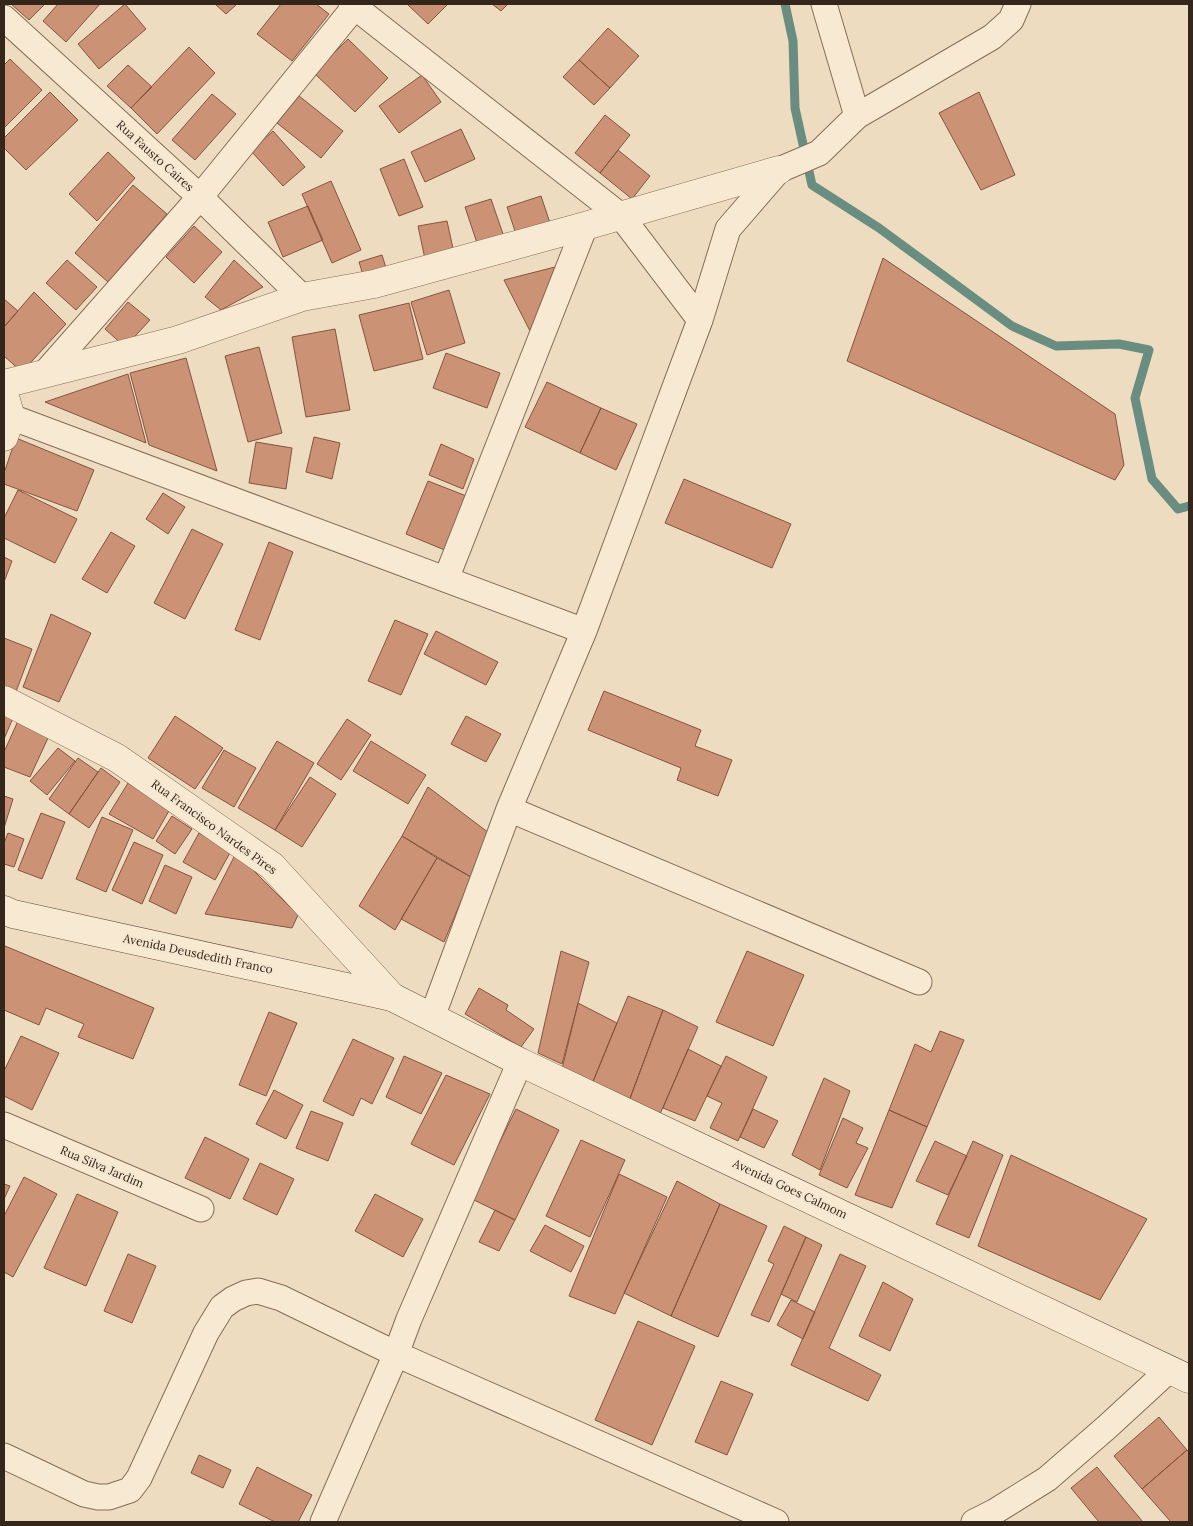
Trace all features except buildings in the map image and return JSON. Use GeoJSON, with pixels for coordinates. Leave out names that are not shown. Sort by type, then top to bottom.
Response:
{"type":"FeatureCollection","features":[{"type":"Feature","properties":{"kind":"street"},"geometry":{"type":"LineString","coordinates":[[824,4],[857,116]]}},
{"type":"Feature","properties":{"kind":"street"},"geometry":{"type":"LineString","coordinates":[[4,384],[178,340],[302,297],[374,284],[586,226],[779,170],[819,153],[857,116],[992,37],[1011,20],[1018,4]]}},
{"type":"Feature","properties":{"kind":"street"},"geometry":{"type":"LineString","coordinates":[[45,373],[200,197],[354,5],[621,216],[700,320]]}},
{"type":"Feature","properties":{"kind":"street","name":"Rua Fausto Caires"},"geometry":{"type":"LineString","coordinates":[[4,18],[200,197],[302,297]]}},
{"type":"Feature","properties":{"kind":"street"},"geometry":{"type":"LineString","coordinates":[[432,1018],[509,809],[584,631],[700,320],[728,228],[779,170]]}},
{"type":"Feature","properties":{"kind":"street"},"geometry":{"type":"LineString","coordinates":[[446,579],[586,226]]}},
{"type":"Feature","properties":{"kind":"street"},"geometry":{"type":"LineString","coordinates":[[6,416],[584,631]]}},
{"type":"Feature","properties":{"kind":"street","name":"Rua Francisco Nardes Pires"},"geometry":{"type":"LineString","coordinates":[[4,700],[117,758],[272,866],[392,997]]}},
{"type":"Feature","properties":{"kind":"street"},"geometry":{"type":"LineString","coordinates":[[509,809],[919,982]]}},
{"type":"Feature","properties":{"kind":"street","name":"Avenida Deusdedith Franco"},"geometry":{"type":"LineString","coordinates":[[4,910],[23,916],[392,997]]}},
{"type":"Feature","properties":{"kind":"street","name":"Avenida Goes Calmom"},"geometry":{"type":"LineString","coordinates":[[392,997],[520,1062],[1180,1374]]}},
{"type":"Feature","properties":{"kind":"street"},"geometry":{"type":"LineString","coordinates":[[323,1522],[520,1062]]}},
{"type":"Feature","properties":{"kind":"street","name":"Rua Silva Jardim"},"geometry":{"type":"LineString","coordinates":[[4,1125],[200,1209]]}},
{"type":"Feature","properties":{"kind":"street"},"geometry":{"type":"LineString","coordinates":[[4,1456],[84,1494],[109,1497],[130,1490],[139,1478],[206,1333],[222,1307],[232,1299],[246,1293],[258,1291],[281,1298],[396,1354],[776,1522]]}},
{"type":"Feature","properties":{"kind":"street"},"geometry":{"type":"LineString","coordinates":[[974,1522],[1047,1479],[1107,1427],[1180,1374]]}},
{"type":"Feature","properties":{"kind":"waterway"},"geometry":{"type":"LineString","coordinates":[[785,4],[793,41],[795,108],[812,185],[879,228],[1012,326],[1056,346],[1119,344],[1149,350],[1135,398],[1152,479],[1178,509],[1189,506]]}}]}
